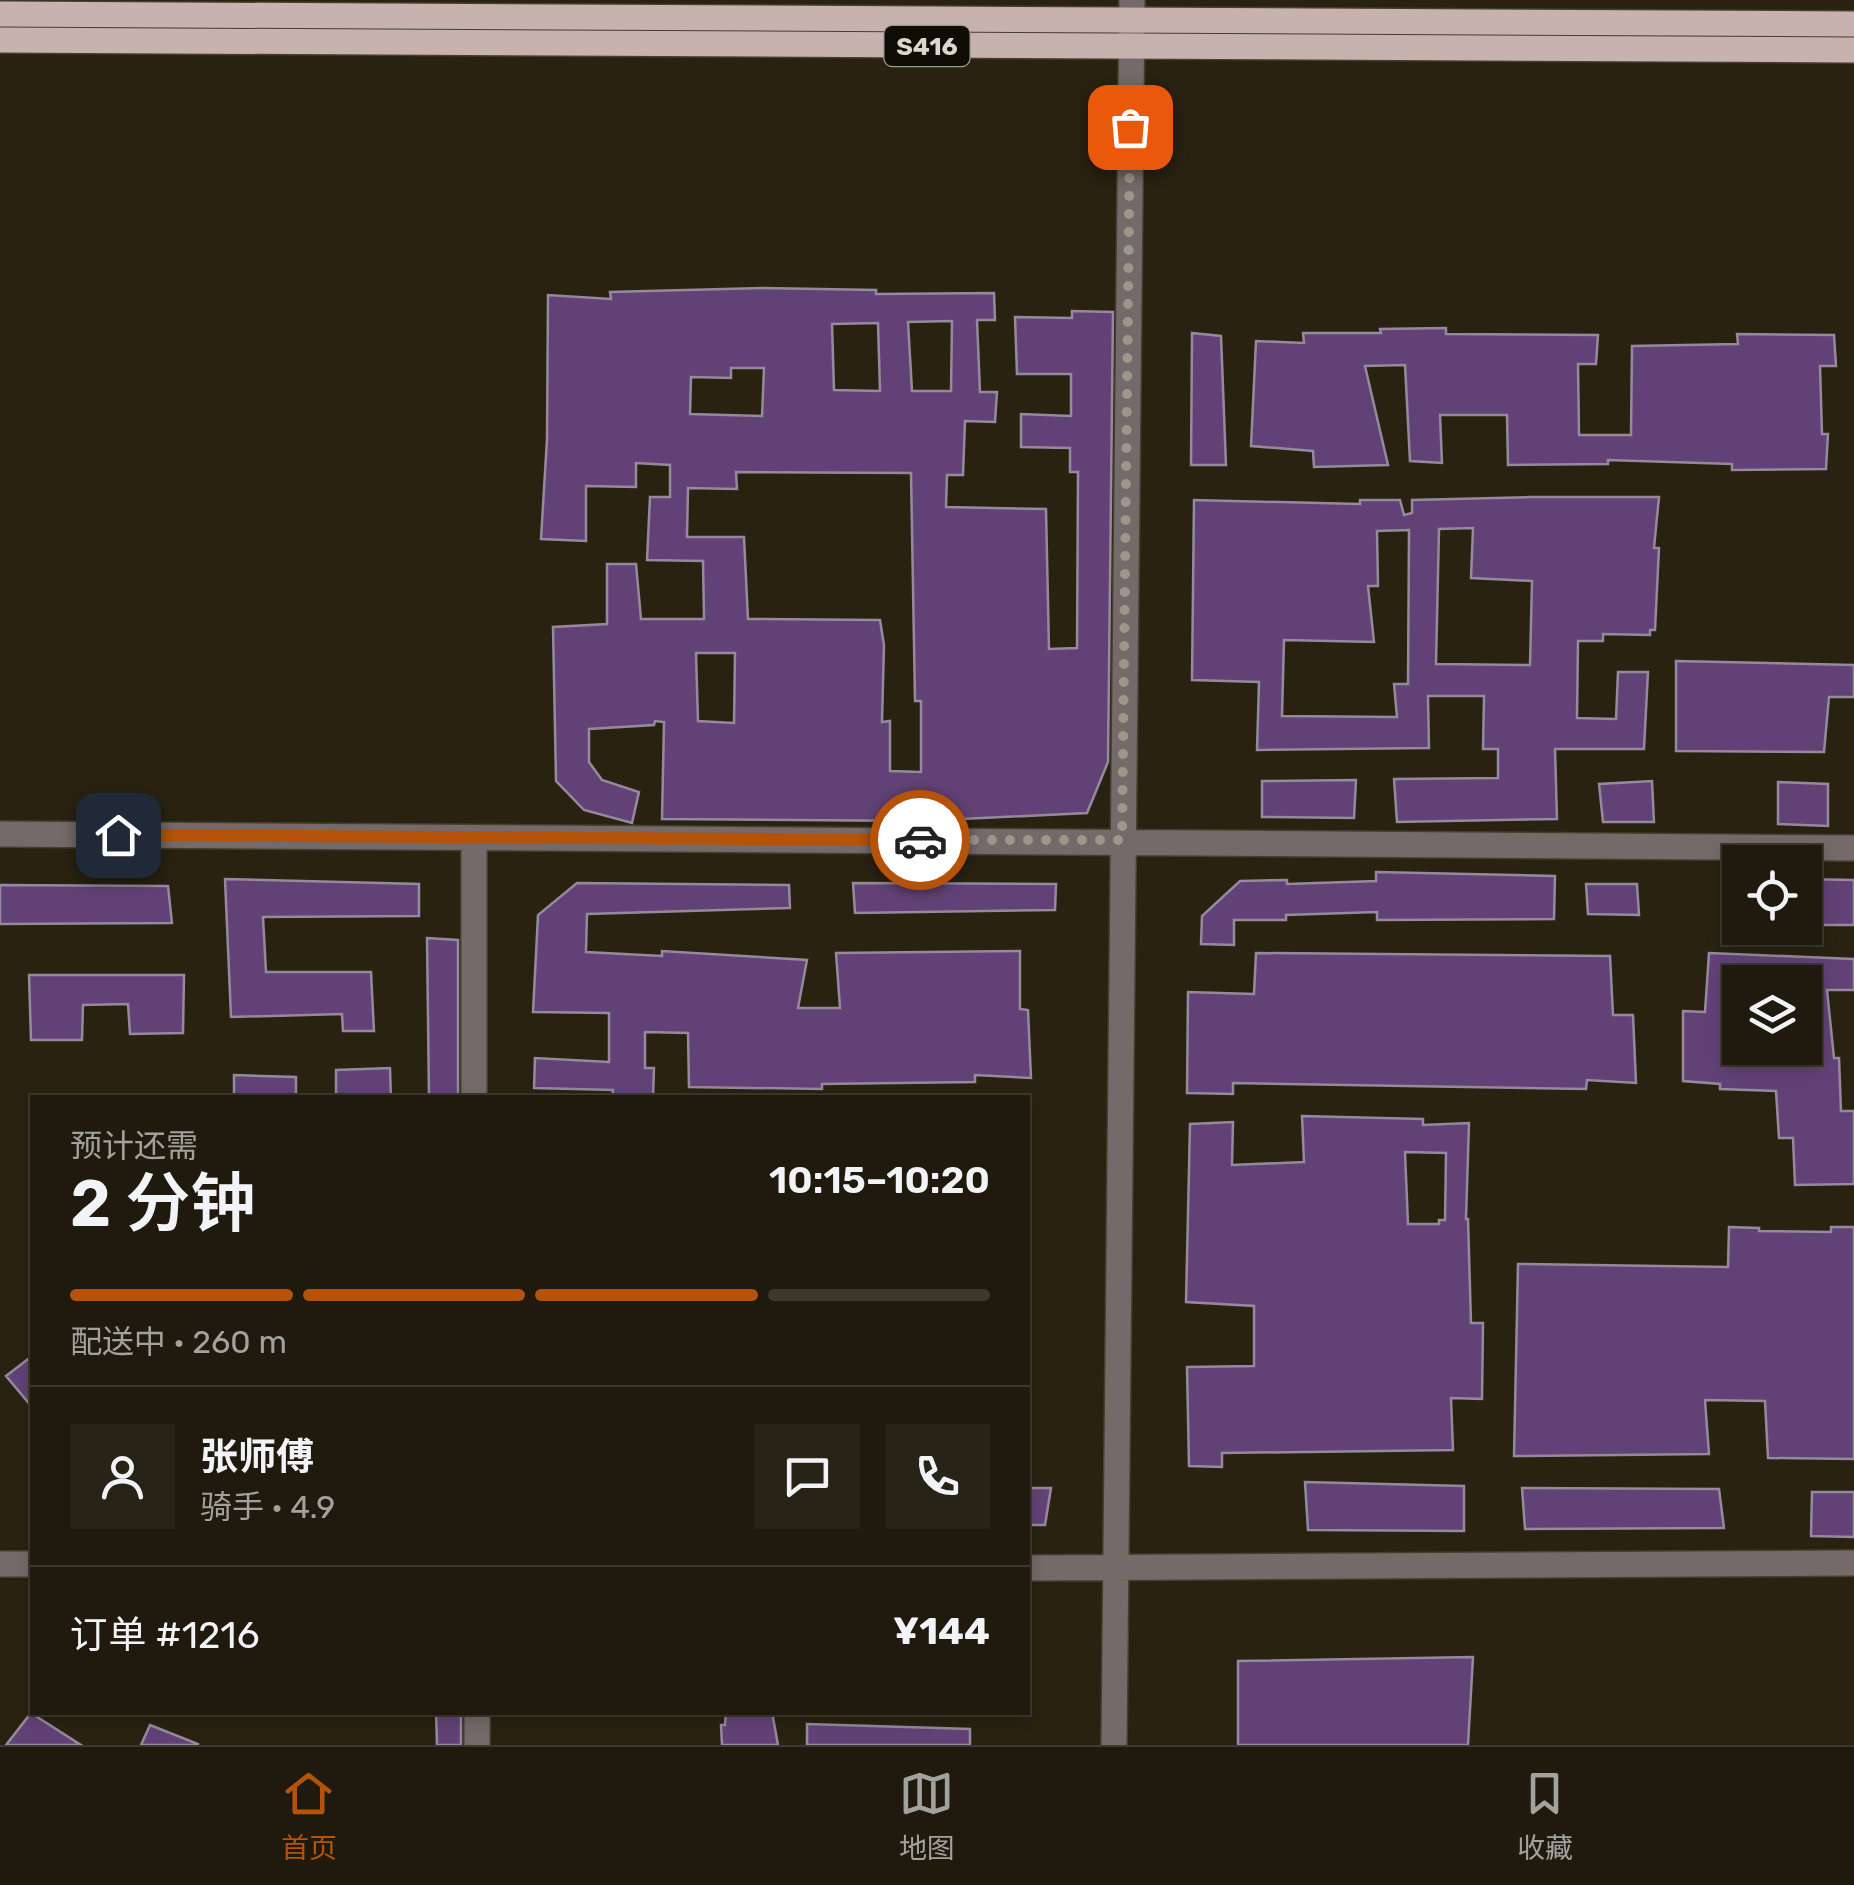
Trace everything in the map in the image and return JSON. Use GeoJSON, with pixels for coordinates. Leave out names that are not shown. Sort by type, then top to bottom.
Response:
{"type":"FeatureCollection","features":[{"type":"Feature","properties":{"kind":"main road","name":"S416"},"geometry":{"type":"LineString","coordinates":[[0,14],[1132,10],[1854,24]]}},
{"type":"Feature","properties":{"kind":"main road","name":"S416"},"geometry":{"type":"LineString","coordinates":[[0,40],[1854,50]]}},
{"type":"Feature","properties":{"kind":"street"},"geometry":{"type":"LineString","coordinates":[[1114,1745],[1132,10]]}},
{"type":"Feature","properties":{"kind":"street"},"geometry":{"type":"LineString","coordinates":[[0,834],[1854,848]]}},
{"type":"Feature","properties":{"kind":"street"},"geometry":{"type":"LineString","coordinates":[[474,838],[474,1095]]}},
{"type":"Feature","properties":{"kind":"street"},"geometry":{"type":"LineString","coordinates":[[1030,1568],[1854,1563]]}},
{"type":"Feature","properties":{"kind":"street"},"geometry":{"type":"LineString","coordinates":[[0,1564],[30,1564]]}},
{"type":"Feature","properties":{"kind":"street"},"geometry":{"type":"LineString","coordinates":[[477,1715],[477,1745]]}},
{"type":"Feature","properties":{"kind":"building"},"geometry":{"type":"Polygon","coordinates":[[[763,288],[876,290],[876,294],[994,293],[995,320],[977,320],[980,392],[997,392],[995,422],[965,421],[963,475],[947,475],[946,507],[1046,509],[1049,649],[1077,648],[1078,472],[1070,472],[1070,448],[1021,447],[1021,414],[1071,416],[1071,374],[1017,374],[1015,317],[1072,318],[1072,311],[1113,312],[1108,762],[1087,813],[920,821],[662,819],[664,722],[655,721],[654,725],[589,729],[589,762],[602,780],[639,792],[632,823],[584,810],[556,781],[553,627],[607,624],[607,564],[636,564],[641,619],[704,619],[703,561],[647,560],[650,497],[670,497],[670,465],[636,463],[636,487],[586,486],[586,541],[541,539],[547,439],[548,295],[611,299],[610,292],[763,288]],[[952,321],[908,322],[912,391],[951,391],[952,321]],[[878,323],[832,324],[834,390],[880,391],[878,323]],[[731,368],[731,378],[691,377],[690,414],[762,416],[764,368],[731,368]],[[736,472],[737,489],[688,488],[687,537],[744,537],[748,619],[880,620],[884,645],[882,722],[890,721],[890,771],[921,772],[921,701],[915,701],[911,473],[736,472]],[[696,653],[698,721],[734,723],[735,653],[696,653]]]}},
{"type":"Feature","properties":{"kind":"building"},"geometry":{"type":"Polygon","coordinates":[[[1446,328],[1446,334],[1598,335],[1596,364],[1578,364],[1579,435],[1631,435],[1632,346],[1738,344],[1737,334],[1834,335],[1836,366],[1820,366],[1822,434],[1828,434],[1826,469],[1732,470],[1732,464],[1608,460],[1608,464],[1508,465],[1507,415],[1440,415],[1442,463],[1410,461],[1405,365],[1365,366],[1388,465],[1314,467],[1313,451],[1251,446],[1256,341],[1304,343],[1303,333],[1446,328]]]}},
{"type":"Feature","properties":{"kind":"building"},"geometry":{"type":"Polygon","coordinates":[[[1192,333],[1221,336],[1226,465],[1191,465],[1192,333]]]}},
{"type":"Feature","properties":{"kind":"building"},"geometry":{"type":"Polygon","coordinates":[[[1659,497],[1654,548],[1659,548],[1655,630],[1650,630],[1650,635],[1603,634],[1603,641],[1578,641],[1577,718],[1616,719],[1618,672],[1648,672],[1644,749],[1555,749],[1557,819],[1397,822],[1394,779],[1498,778],[1498,749],[1483,749],[1484,696],[1428,696],[1429,748],[1257,750],[1259,682],[1192,680],[1194,500],[1360,504],[1360,500],[1400,500],[1404,515],[1412,513],[1412,500],[1659,497]],[[1473,528],[1439,529],[1436,664],[1530,665],[1532,581],[1471,578],[1473,528]],[[1409,530],[1377,531],[1378,586],[1368,586],[1374,642],[1284,640],[1282,716],[1397,717],[1394,684],[1408,684],[1409,530]]]}},
{"type":"Feature","properties":{"kind":"building"},"geometry":{"type":"Polygon","coordinates":[[[1676,661],[1854,665],[1854,697],[1829,697],[1824,752],[1676,751],[1676,661]]]}},
{"type":"Feature","properties":{"kind":"building"},"geometry":{"type":"Polygon","coordinates":[[[1356,780],[1354,818],[1262,817],[1262,781],[1356,780]]]}},
{"type":"Feature","properties":{"kind":"building"},"geometry":{"type":"Polygon","coordinates":[[[1652,781],[1654,822],[1603,822],[1599,784],[1652,781]]]}},
{"type":"Feature","properties":{"kind":"building"},"geometry":{"type":"Polygon","coordinates":[[[1778,782],[1828,784],[1828,826],[1778,824],[1778,782]]]}},
{"type":"Feature","properties":{"kind":"building"},"geometry":{"type":"Polygon","coordinates":[[[1376,872],[1555,876],[1554,919],[1377,920],[1377,912],[1286,915],[1286,920],[1234,920],[1234,945],[1201,944],[1202,916],[1240,881],[1376,881],[1376,872]]]}},
{"type":"Feature","properties":{"kind":"building"},"geometry":{"type":"Polygon","coordinates":[[[225,879],[419,884],[419,916],[263,917],[266,972],[371,972],[374,1031],[343,1031],[342,1014],[231,1017],[225,879]]]}},
{"type":"Feature","properties":{"kind":"building"},"geometry":{"type":"Polygon","coordinates":[[[1822,879],[1854,880],[1854,925],[1822,925],[1822,879]]]}},
{"type":"Feature","properties":{"kind":"building"},"geometry":{"type":"Polygon","coordinates":[[[577,883],[789,885],[790,908],[587,914],[586,952],[662,956],[662,951],[807,960],[798,1008],[840,1008],[836,953],[1020,951],[1020,1009],[1028,1010],[1031,1078],[975,1075],[975,1082],[822,1084],[822,1089],[689,1087],[688,1033],[645,1032],[645,1068],[654,1068],[653,1095],[534,1088],[535,1058],[609,1062],[609,1013],[533,1012],[538,915],[577,883]]]}},
{"type":"Feature","properties":{"kind":"building"},"geometry":{"type":"Polygon","coordinates":[[[853,883],[1056,884],[1055,910],[855,913],[853,883]]]}},
{"type":"Feature","properties":{"kind":"building"},"geometry":{"type":"Polygon","coordinates":[[[1586,884],[1637,884],[1639,915],[1588,914],[1586,884]]]}},
{"type":"Feature","properties":{"kind":"building"},"geometry":{"type":"Polygon","coordinates":[[[0,885],[168,886],[172,923],[0,924],[0,885]]]}},
{"type":"Feature","properties":{"kind":"building"},"geometry":{"type":"Polygon","coordinates":[[[427,938],[458,940],[458,1095],[429,1095],[427,938]]]}},
{"type":"Feature","properties":{"kind":"building"},"geometry":{"type":"Polygon","coordinates":[[[1256,953],[1610,956],[1613,1015],[1633,1015],[1636,1083],[1587,1080],[1586,1089],[1233,1083],[1233,1094],[1187,1093],[1188,992],[1254,994],[1256,953]]]}},
{"type":"Feature","properties":{"kind":"building"},"geometry":{"type":"Polygon","coordinates":[[[1709,953],[1854,959],[1854,990],[1827,990],[1834,1058],[1839,1058],[1841,1111],[1854,1111],[1854,1184],[1795,1185],[1793,1138],[1779,1138],[1776,1091],[1720,1089],[1720,1084],[1683,1081],[1683,1011],[1705,1012],[1709,953]]]}},
{"type":"Feature","properties":{"kind":"building"},"geometry":{"type":"Polygon","coordinates":[[[29,975],[184,975],[183,1033],[130,1034],[128,1004],[83,1005],[82,1040],[31,1040],[29,975]]]}},
{"type":"Feature","properties":{"kind":"building"},"geometry":{"type":"Polygon","coordinates":[[[390,1068],[391,1095],[336,1095],[336,1070],[390,1068]]]}},
{"type":"Feature","properties":{"kind":"building"},"geometry":{"type":"Polygon","coordinates":[[[234,1075],[296,1077],[296,1095],[234,1095],[234,1075]]]}},
{"type":"Feature","properties":{"kind":"building"},"geometry":{"type":"Polygon","coordinates":[[[1302,1116],[1423,1119],[1423,1125],[1469,1123],[1466,1219],[1471,1323],[1483,1323],[1482,1399],[1451,1398],[1453,1450],[1222,1453],[1222,1467],[1189,1466],[1187,1367],[1254,1366],[1254,1306],[1186,1302],[1190,1124],[1233,1122],[1232,1165],[1304,1162],[1302,1116]],[[1405,1152],[1408,1224],[1439,1224],[1439,1220],[1445,1220],[1446,1153],[1405,1152]]]}},
{"type":"Feature","properties":{"kind":"building"},"geometry":{"type":"Polygon","coordinates":[[[1729,1227],[1831,1232],[1831,1227],[1854,1227],[1854,1459],[1768,1458],[1765,1401],[1705,1400],[1709,1454],[1514,1456],[1518,1264],[1728,1267],[1729,1227]]]}},
{"type":"Feature","properties":{"kind":"building"},"geometry":{"type":"Polygon","coordinates":[[[30,1358],[30,1405],[6,1376],[30,1358]]]}},
{"type":"Feature","properties":{"kind":"building"},"geometry":{"type":"Polygon","coordinates":[[[1305,1482],[1464,1486],[1464,1531],[1308,1530],[1305,1482]]]}},
{"type":"Feature","properties":{"kind":"building"},"geometry":{"type":"Polygon","coordinates":[[[1030,1488],[1051,1488],[1045,1525],[1030,1525],[1030,1488]]]}},
{"type":"Feature","properties":{"kind":"building"},"geometry":{"type":"Polygon","coordinates":[[[1522,1488],[1719,1489],[1724,1528],[1525,1529],[1522,1488]]]}},
{"type":"Feature","properties":{"kind":"building"},"geometry":{"type":"Polygon","coordinates":[[[1812,1492],[1854,1492],[1854,1537],[1811,1536],[1812,1492]]]}},
{"type":"Feature","properties":{"kind":"building"},"geometry":{"type":"Polygon","coordinates":[[[1473,1657],[1468,1745],[1238,1745],[1238,1661],[1473,1657]]]}},
{"type":"Feature","properties":{"kind":"building"},"geometry":{"type":"Polygon","coordinates":[[[30,1714],[81,1745],[6,1745],[30,1714]]]}},
{"type":"Feature","properties":{"kind":"building"},"geometry":{"type":"Polygon","coordinates":[[[436,1715],[461,1715],[461,1745],[437,1745],[436,1715]]]}},
{"type":"Feature","properties":{"kind":"building"},"geometry":{"type":"Polygon","coordinates":[[[726,1715],[773,1715],[778,1745],[722,1745],[721,1725],[725,1725],[726,1715]]]}},
{"type":"Feature","properties":{"kind":"building"},"geometry":{"type":"Polygon","coordinates":[[[807,1724],[970,1729],[970,1745],[807,1745],[807,1724]]]}},
{"type":"Feature","properties":{"kind":"building"},"geometry":{"type":"Polygon","coordinates":[[[150,1725],[198,1744],[198,1745],[141,1745],[150,1725]]]}},
{"type":"Feature","properties":{"kind":"way so far"},"geometry":{"type":"LineString","coordinates":[[920,840],[1122,840],[1130,127]]}},
{"type":"Feature","properties":{"kind":"route"},"geometry":{"type":"LineString","coordinates":[[118,835],[920,840]]}}]}
